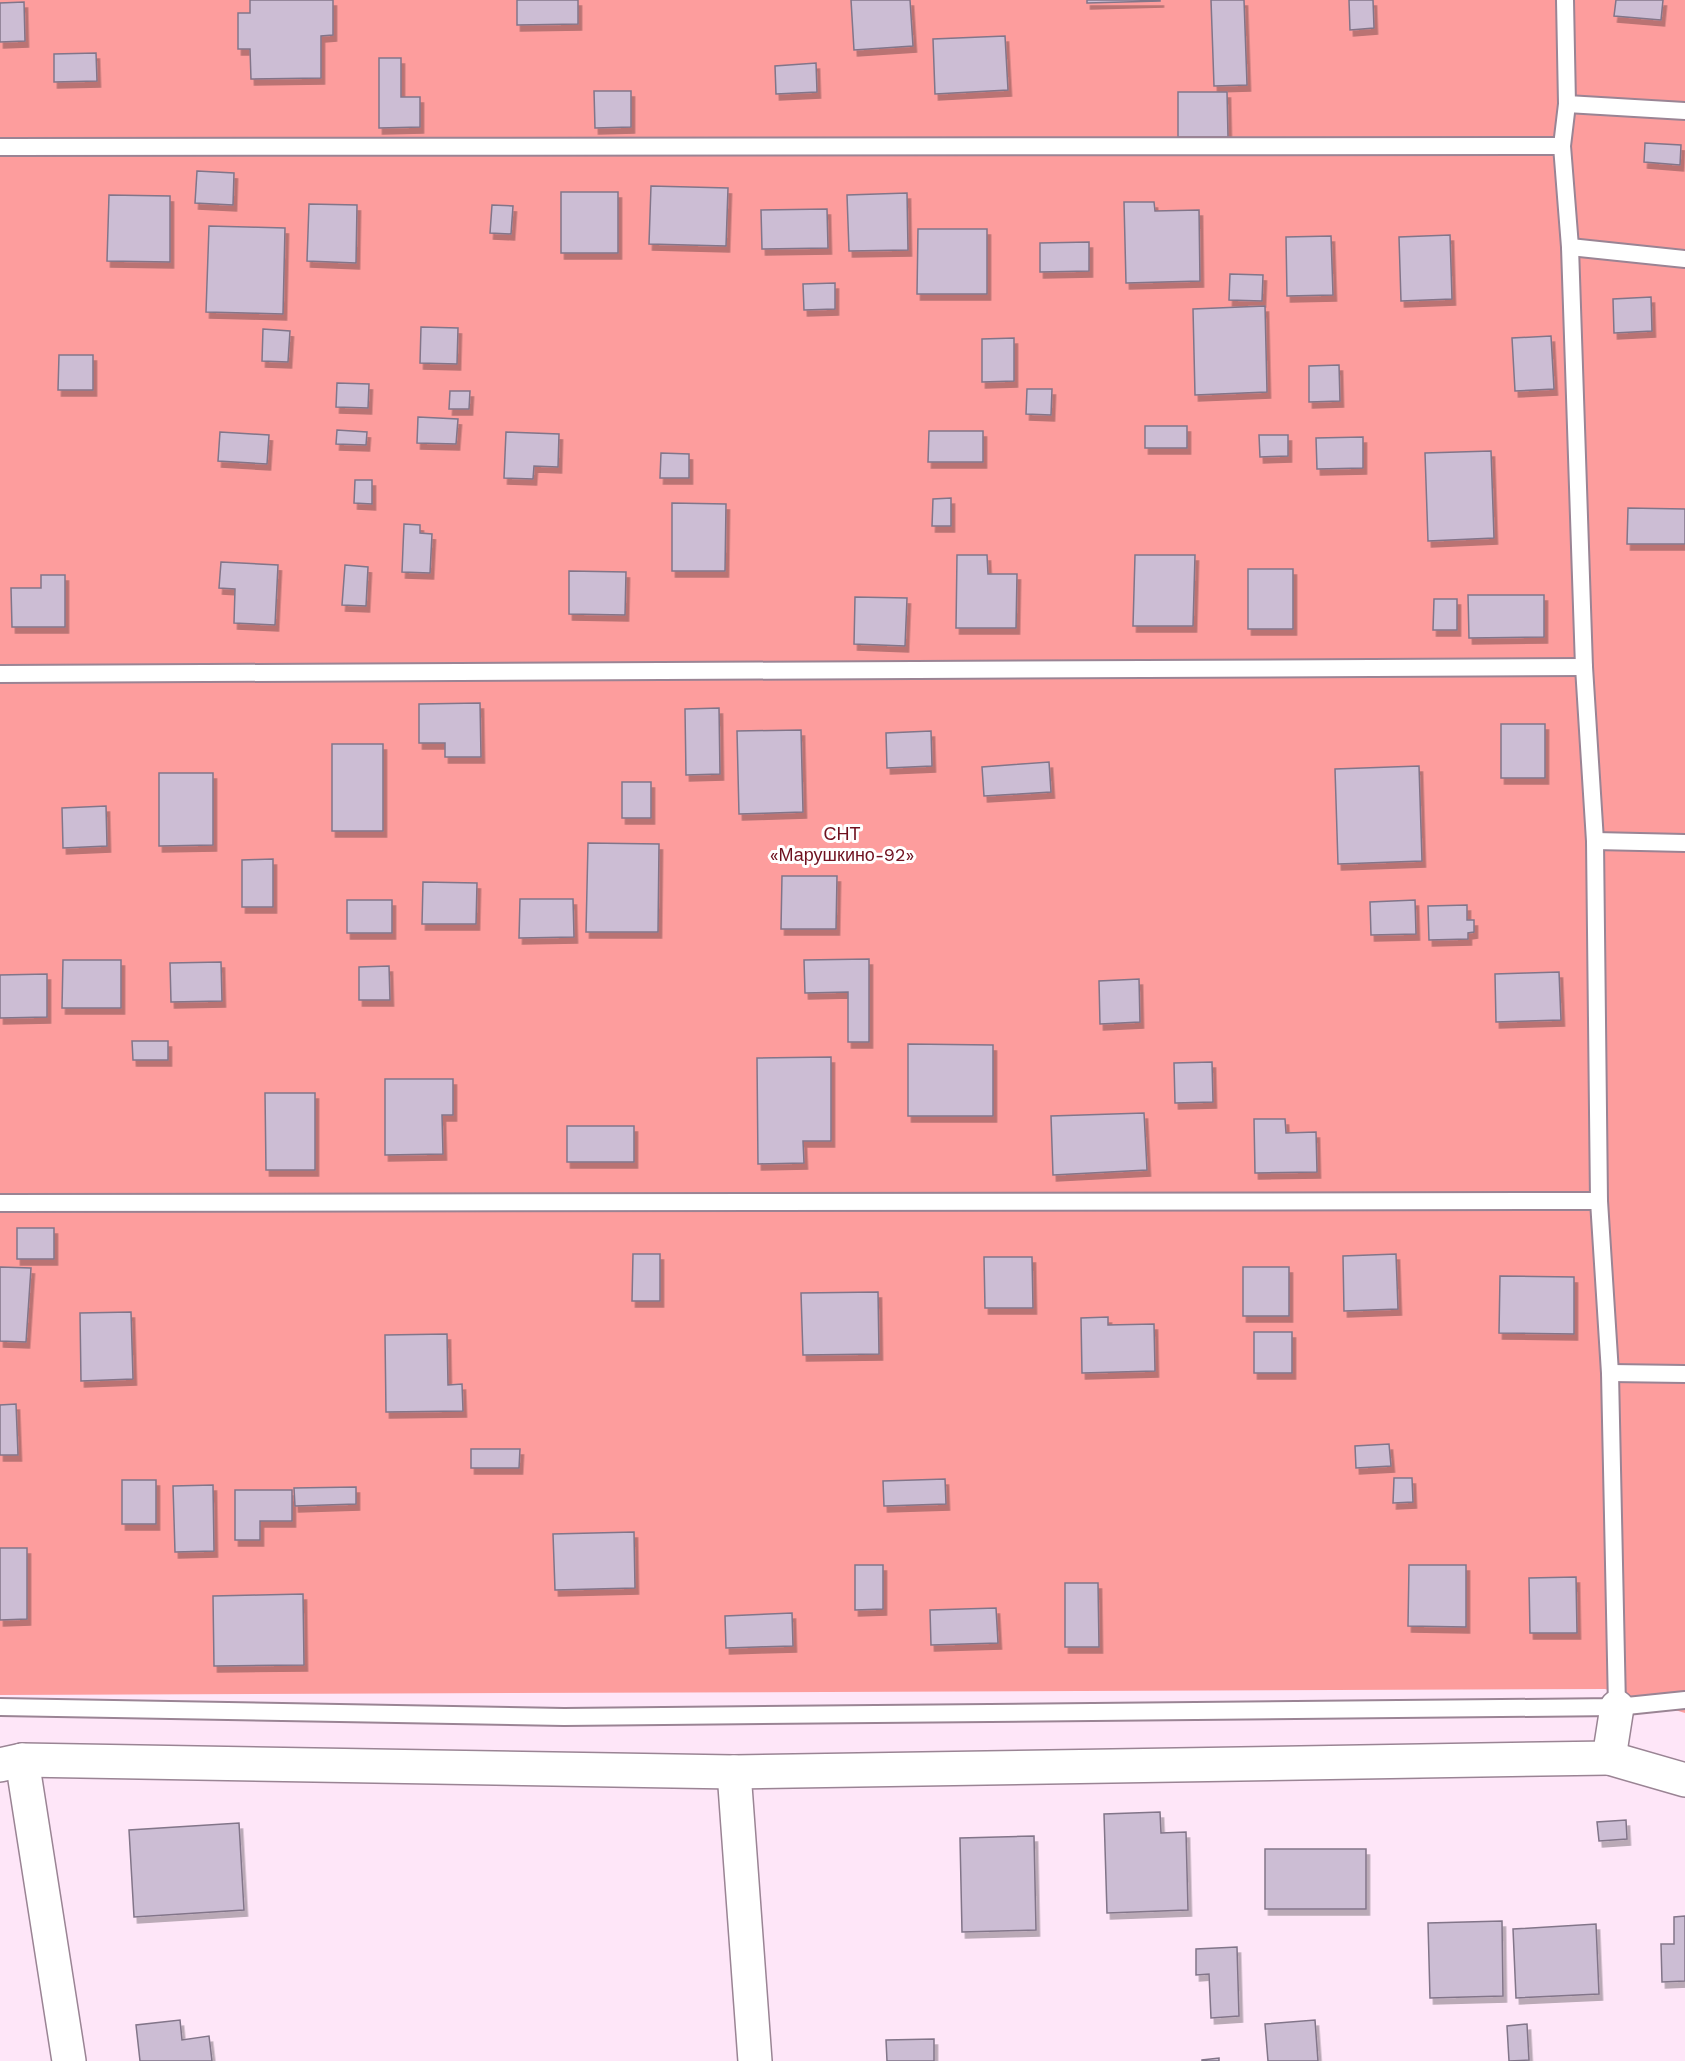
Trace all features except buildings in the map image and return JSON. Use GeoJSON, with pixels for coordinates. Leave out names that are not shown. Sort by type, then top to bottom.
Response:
{"type":"FeatureCollection","features":[{"type":"Feature","properties":{"kind":"street"},"geometry":{"type":"LineString","coordinates":[[1610,1758],[1617,1707]]}},
{"type":"Feature","properties":{"kind":"street"},"geometry":{"type":"LineString","coordinates":[[69,2061],[11,1762],[734,1772],[1610,1758],[1685,1780]]}},
{"type":"Feature","properties":{"kind":"street"},"geometry":{"type":"LineString","coordinates":[[734,1772],[755,2061]]}},
{"type":"Feature","properties":{"kind":"lane"},"geometry":{"type":"LineString","coordinates":[[1565,0],[1568,104],[1562,146],[1570,246],[1584,667],[1594,841],[1599,1201],[1610,1373],[1617,1707]]}},
{"type":"Feature","properties":{"kind":"lane"},"geometry":{"type":"LineString","coordinates":[[1568,104],[1685,111]]}},
{"type":"Feature","properties":{"kind":"lane"},"geometry":{"type":"LineString","coordinates":[[0,147],[1562,146]]}},
{"type":"Feature","properties":{"kind":"lane"},"geometry":{"type":"LineString","coordinates":[[1570,246],[1685,259]]}},
{"type":"Feature","properties":{"kind":"lane"},"geometry":{"type":"LineString","coordinates":[[0,674],[1584,667]]}},
{"type":"Feature","properties":{"kind":"lane"},"geometry":{"type":"LineString","coordinates":[[1594,841],[1685,843]]}},
{"type":"Feature","properties":{"kind":"lane"},"geometry":{"type":"LineString","coordinates":[[0,1203],[1599,1201]]}},
{"type":"Feature","properties":{"kind":"lane"},"geometry":{"type":"LineString","coordinates":[[1610,1373],[1685,1374]]}},
{"type":"Feature","properties":{"kind":"lane"},"geometry":{"type":"LineString","coordinates":[[0,1707],[564,1718],[1617,1707],[1685,1700]]}},
{"type":"Feature","properties":{"kind":"green space","name":"СНТ «Марушкино-92»"},"geometry":{"type":"Polygon","coordinates":[[[0,0],[1685,0],[1685,1713],[1605,1689],[0,1695],[0,0]]]}}]}
